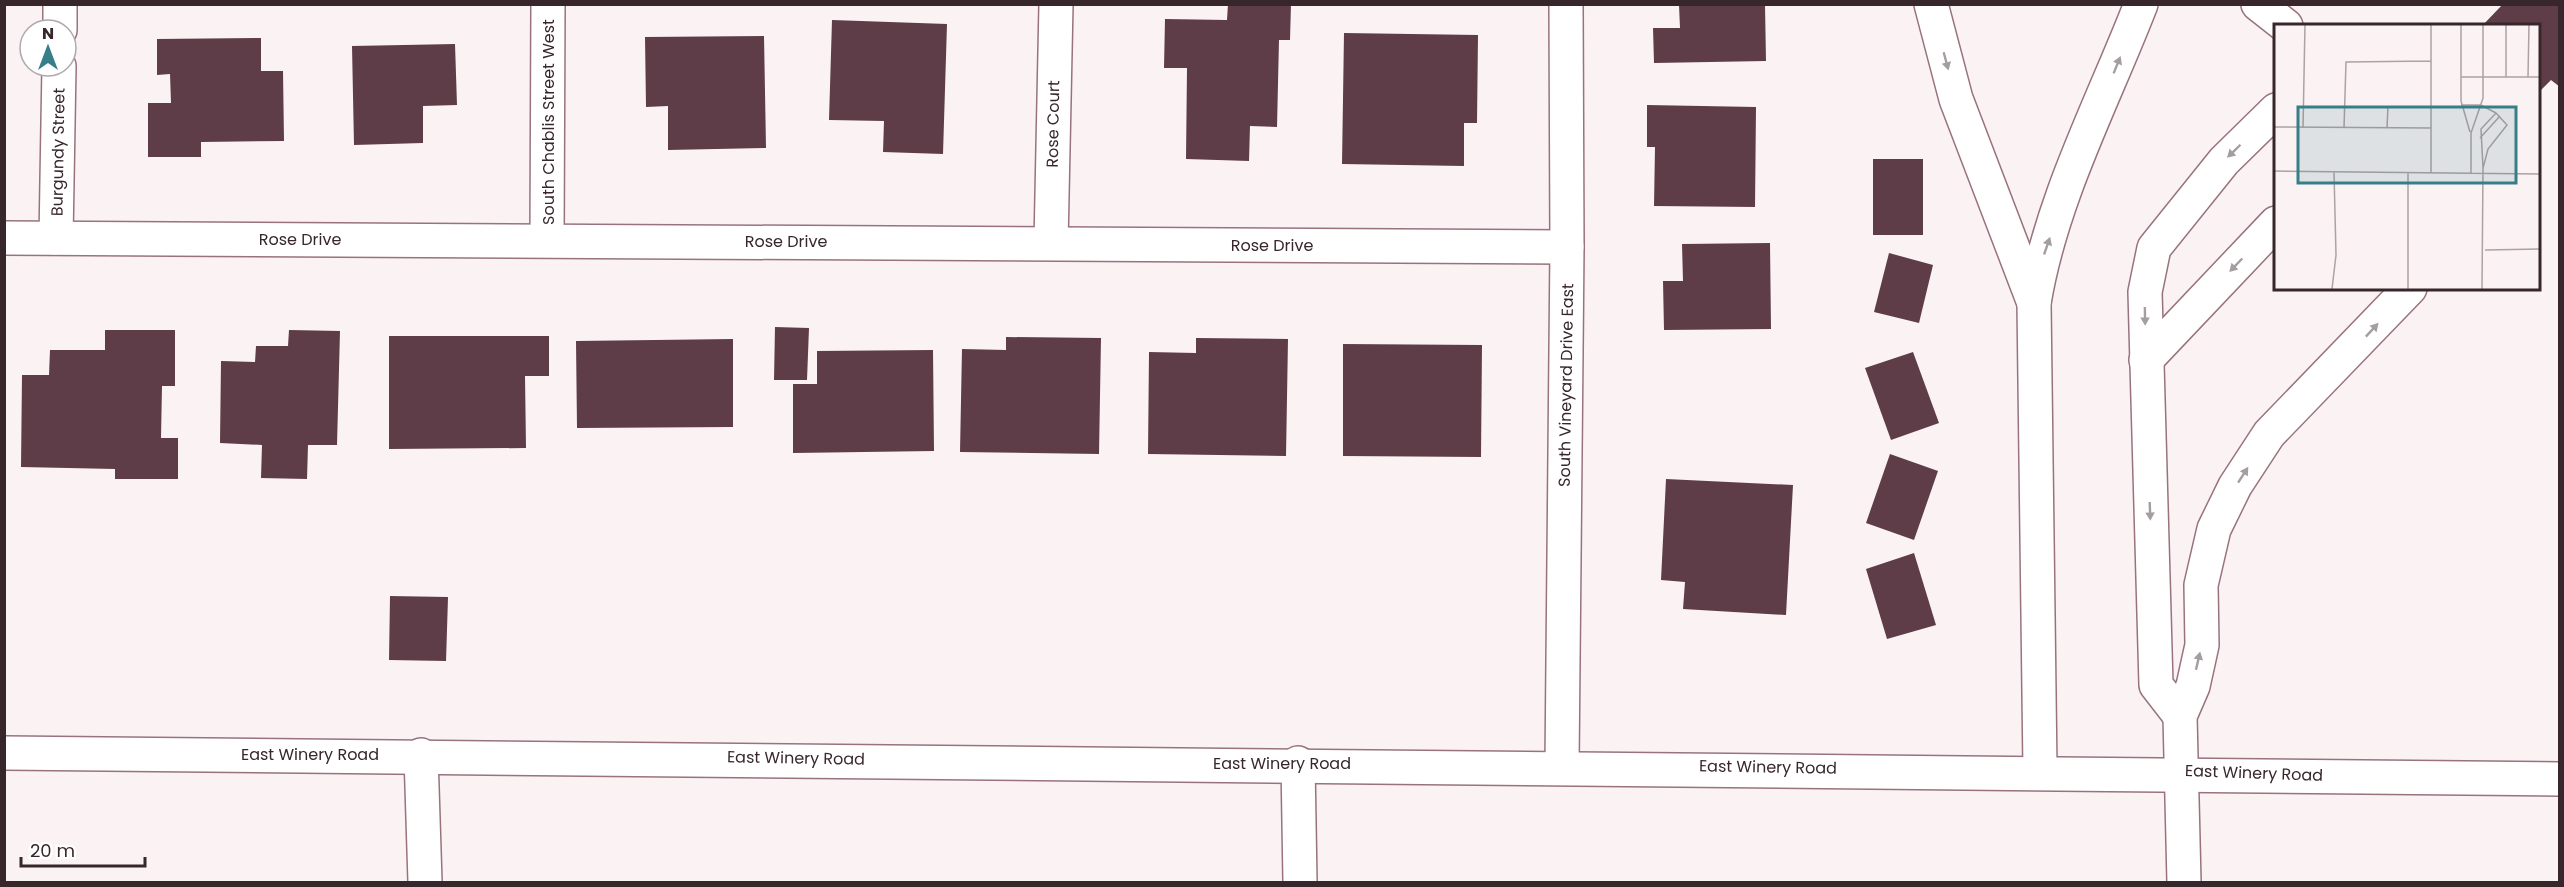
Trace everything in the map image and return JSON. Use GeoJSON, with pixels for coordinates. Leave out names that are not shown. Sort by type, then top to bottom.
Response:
{"type":"FeatureCollection","features":[{"type":"Feature","properties":{"kind":"street","name":"South Chablis Street West"},"geometry":{"type":"LineString","coordinates":[[547,239],[548,4]]}},
{"type":"Feature","properties":{"kind":"street","name":"Rose Court"},"geometry":{"type":"LineString","coordinates":[[1051,243],[1056,4]]}},
{"type":"Feature","properties":{"kind":"street","name":"South Vineyard Drive East"},"geometry":{"type":"LineString","coordinates":[[1562,765],[1568,247],[1566,4]]}},
{"type":"Feature","properties":{"kind":"street"},"geometry":{"type":"LineString","coordinates":[[1931,4],[1956,99],[2034,303]]}},
{"type":"Feature","properties":{"kind":"street"},"geometry":{"type":"LineString","coordinates":[[2040,770],[2034,303],[2040,265],[2070,177],[2141,4]]}},
{"type":"Feature","properties":{"kind":"street"},"geometry":{"type":"LineString","coordinates":[[2258,4],[2283,24]]}},
{"type":"Feature","properties":{"kind":"street","name":"Burgundy Street"},"geometry":{"type":"LineString","coordinates":[[56,238],[59,78]]}},
{"type":"Feature","properties":{"kind":"street"},"geometry":{"type":"LineString","coordinates":[[2180,716],[2156,685],[2145,292],[2154,248],[2224,161],[2274,112]]}},
{"type":"Feature","properties":{"kind":"street"},"geometry":{"type":"LineString","coordinates":[[2146,360],[2274,225]]}},
{"type":"Feature","properties":{"kind":"street","name":"Rose Drive"},"geometry":{"type":"LineString","coordinates":[[4,238],[547,239],[1568,247]]}},
{"type":"Feature","properties":{"kind":"street"},"geometry":{"type":"LineString","coordinates":[[2184,882],[2180,716],[2193,686],[2202,645],[2201,585],[2214,529],[2235,486],[2269,434],[2408,290]]}},
{"type":"Feature","properties":{"kind":"street","name":"East Winery Road"},"geometry":{"type":"LineString","coordinates":[[4,753],[2182,771],[2559,779]]}},
{"type":"Feature","properties":{"kind":"street"},"geometry":{"type":"LineString","coordinates":[[421,755],[425,882]]}},
{"type":"Feature","properties":{"kind":"street"},"geometry":{"type":"LineString","coordinates":[[1298,763],[1300,882]]}},
{"type":"Feature","properties":{"kind":"building"},"geometry":{"type":"Polygon","coordinates":[[[1228,4],[1291,4],[1290,40],[1279,40],[1277,127],[1250,126],[1249,161],[1186,159],[1187,68],[1164,68],[1165,19],[1227,20],[1228,4]]]}},
{"type":"Feature","properties":{"kind":"building"},"geometry":{"type":"Polygon","coordinates":[[[2503,4],[2560,4],[2560,87],[2551,80],[2540,91],[2540,24],[2484,24],[2503,4]]]}},
{"type":"Feature","properties":{"kind":"building"},"geometry":{"type":"Polygon","coordinates":[[[1679,5],[1765,5],[1766,61],[1654,63],[1653,28],[1680,28],[1679,5]]]}},
{"type":"Feature","properties":{"kind":"building"},"geometry":{"type":"Polygon","coordinates":[[[832,20],[947,24],[943,154],[883,152],[884,121],[829,120],[832,20]]]}},
{"type":"Feature","properties":{"kind":"building"},"geometry":{"type":"Polygon","coordinates":[[[1344,33],[1478,35],[1477,123],[1464,123],[1464,166],[1342,164],[1344,33]]]}},
{"type":"Feature","properties":{"kind":"building"},"geometry":{"type":"Polygon","coordinates":[[[764,36],[766,148],[668,150],[668,106],[646,107],[645,37],[764,36]]]}},
{"type":"Feature","properties":{"kind":"building"},"geometry":{"type":"Polygon","coordinates":[[[261,38],[261,71],[283,71],[284,141],[201,142],[201,157],[148,157],[148,103],[171,103],[170,74],[157,75],[157,39],[261,38]]]}},
{"type":"Feature","properties":{"kind":"building"},"geometry":{"type":"Polygon","coordinates":[[[455,44],[457,105],[423,106],[423,143],[354,145],[352,46],[455,44]]]}},
{"type":"Feature","properties":{"kind":"building"},"geometry":{"type":"Polygon","coordinates":[[[1647,105],[1756,107],[1755,207],[1654,206],[1655,147],[1647,147],[1647,105]]]}},
{"type":"Feature","properties":{"kind":"building"},"geometry":{"type":"Polygon","coordinates":[[[1873,159],[1923,159],[1923,235],[1873,235],[1873,159]]]}},
{"type":"Feature","properties":{"kind":"building"},"geometry":{"type":"Polygon","coordinates":[[[1770,243],[1771,329],[1664,330],[1663,281],[1683,281],[1682,244],[1770,243]]]}},
{"type":"Feature","properties":{"kind":"building"},"geometry":{"type":"Polygon","coordinates":[[[1889,253],[1933,265],[1919,323],[1874,312],[1889,253]]]}},
{"type":"Feature","properties":{"kind":"building"},"geometry":{"type":"Polygon","coordinates":[[[775,327],[809,328],[807,380],[774,380],[775,327]]]}},
{"type":"Feature","properties":{"kind":"building"},"geometry":{"type":"Polygon","coordinates":[[[105,330],[175,330],[175,386],[162,386],[161,438],[178,438],[178,479],[115,479],[115,469],[21,467],[22,375],[49,375],[50,350],[105,350],[105,330]]]}},
{"type":"Feature","properties":{"kind":"building"},"geometry":{"type":"Polygon","coordinates":[[[289,330],[340,331],[337,445],[308,445],[307,479],[261,478],[262,445],[220,443],[221,361],[255,362],[256,346],[288,346],[289,330]]]}},
{"type":"Feature","properties":{"kind":"building"},"geometry":{"type":"Polygon","coordinates":[[[389,336],[549,336],[549,376],[525,376],[526,448],[389,449],[389,336]]]}},
{"type":"Feature","properties":{"kind":"building"},"geometry":{"type":"Polygon","coordinates":[[[1006,337],[1101,338],[1099,454],[960,452],[962,349],[1006,350],[1006,337]]]}},
{"type":"Feature","properties":{"kind":"building"},"geometry":{"type":"Polygon","coordinates":[[[1196,338],[1288,339],[1286,456],[1148,454],[1149,352],[1196,353],[1196,338]]]}},
{"type":"Feature","properties":{"kind":"building"},"geometry":{"type":"Polygon","coordinates":[[[733,339],[733,427],[577,428],[576,341],[733,339]]]}},
{"type":"Feature","properties":{"kind":"building"},"geometry":{"type":"Polygon","coordinates":[[[1343,344],[1482,345],[1481,457],[1343,456],[1343,344]]]}},
{"type":"Feature","properties":{"kind":"building"},"geometry":{"type":"Polygon","coordinates":[[[933,350],[934,451],[793,453],[793,384],[817,384],[817,351],[933,350]]]}},
{"type":"Feature","properties":{"kind":"building"},"geometry":{"type":"Polygon","coordinates":[[[1913,352],[1939,423],[1891,440],[1865,368],[1913,352]]]}},
{"type":"Feature","properties":{"kind":"building"},"geometry":{"type":"Polygon","coordinates":[[[1890,454],[1938,471],[1914,540],[1866,523],[1890,454]]]}},
{"type":"Feature","properties":{"kind":"building"},"geometry":{"type":"Polygon","coordinates":[[[1666,479],[1793,485],[1786,615],[1683,609],[1685,582],[1661,580],[1666,479]]]}},
{"type":"Feature","properties":{"kind":"building"},"geometry":{"type":"Polygon","coordinates":[[[1914,553],[1936,625],[1887,639],[1866,569],[1914,553]]]}},
{"type":"Feature","properties":{"kind":"building"},"geometry":{"type":"Polygon","coordinates":[[[390,596],[448,597],[446,661],[389,660],[390,596]]]}}]}
